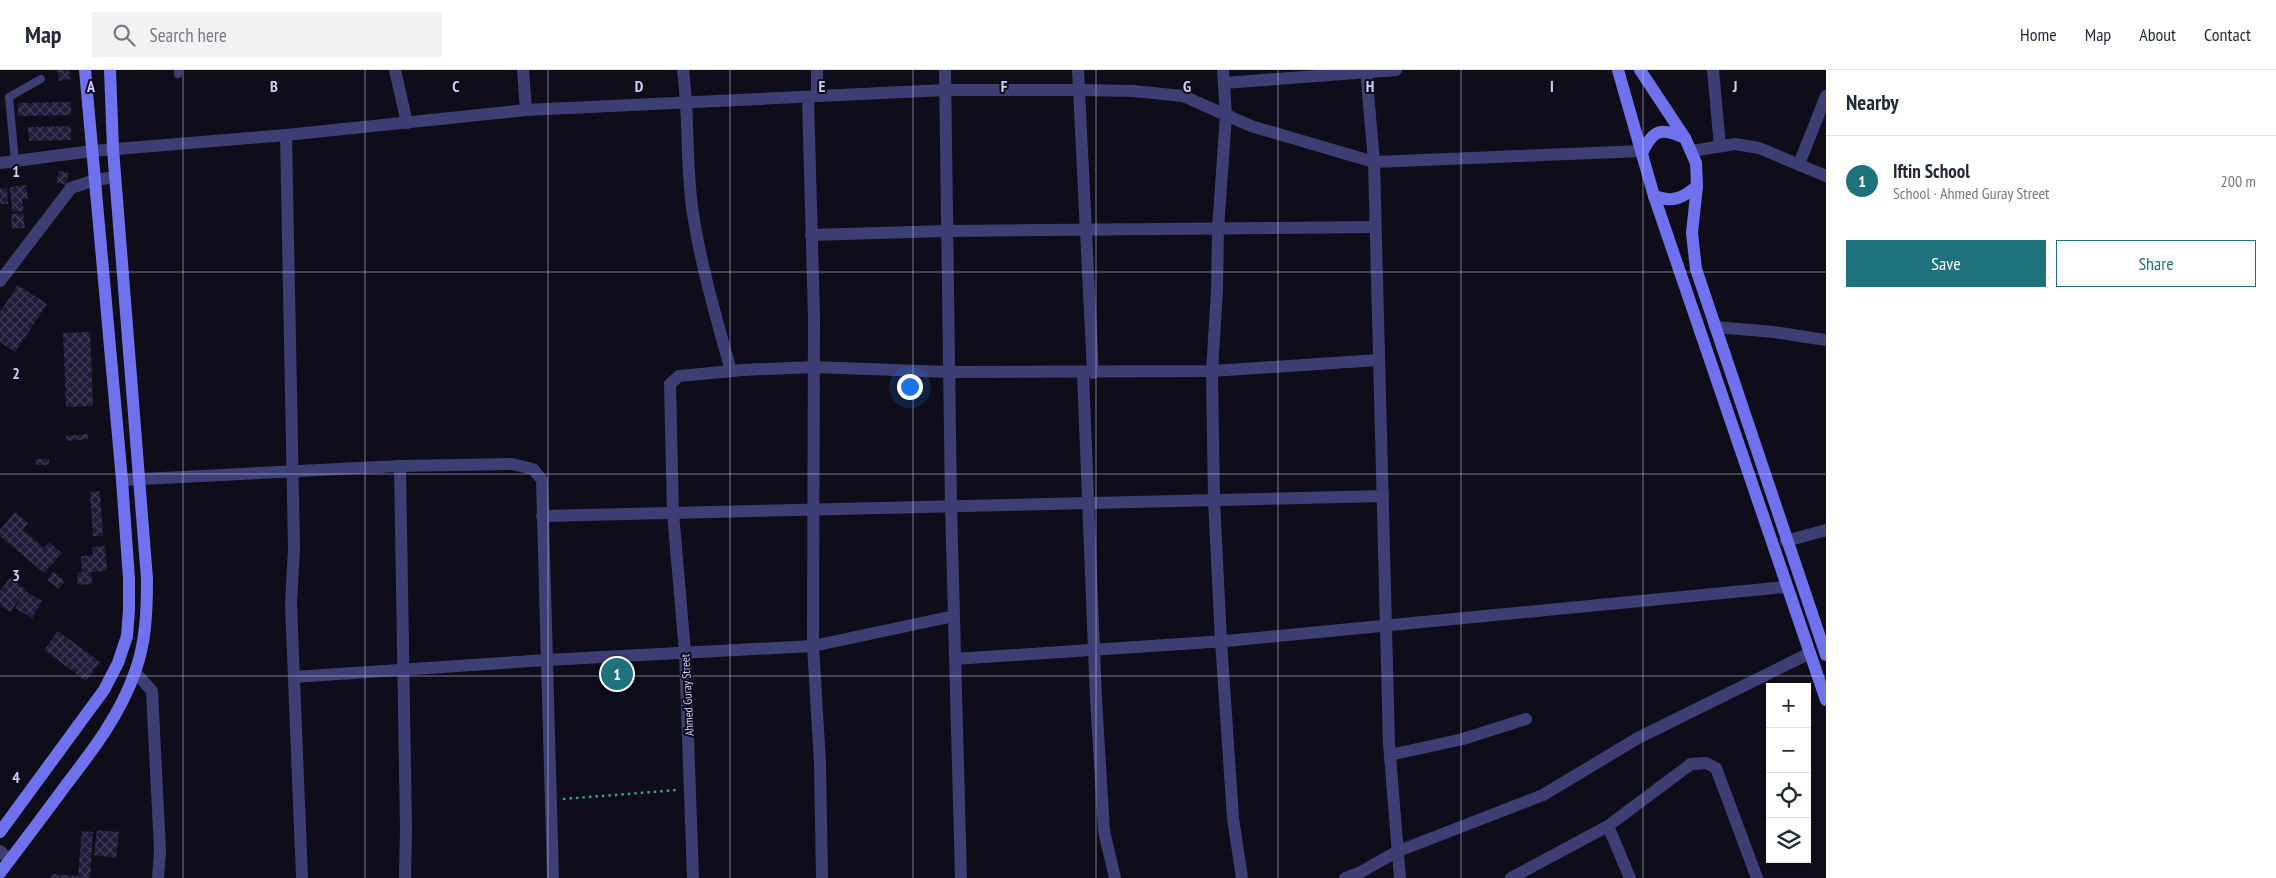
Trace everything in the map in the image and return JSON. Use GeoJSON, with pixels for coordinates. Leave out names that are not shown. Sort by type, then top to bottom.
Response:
{"type":"FeatureCollection","features":[{"type":"Feature","properties":{"kind":"main road"},"geometry":{"type":"LineString","coordinates":[[0,832],[104,690],[118,663],[127,636],[129,610],[122,480],[85,70]]}},
{"type":"Feature","properties":{"kind":"main road"},"geometry":{"type":"LineString","coordinates":[[0,873],[104,736],[121,707],[135,672],[144,641],[147,611],[147,579],[113,149],[110,70]]}},
{"type":"Feature","properties":{"kind":"main road"},"geometry":{"type":"LineString","coordinates":[[1618,70],[1654,196],[1826,700]]}},
{"type":"Feature","properties":{"kind":"main road"},"geometry":{"type":"LineString","coordinates":[[1640,70],[1685,138],[1696,163],[1697,186],[1692,233],[1696,270],[1786,541],[1826,654]]}},
{"type":"Feature","properties":{"kind":"main road"},"geometry":{"type":"LineString","coordinates":[[1642,151],[1649,138],[1658,132],[1669,131],[1685,138]]}},
{"type":"Feature","properties":{"kind":"main road"},"geometry":{"type":"LineString","coordinates":[[1654,196],[1672,201],[1686,196],[1697,186]]}},
{"type":"Feature","properties":{"kind":"street"},"geometry":{"type":"LineString","coordinates":[[395,70],[408,123]]}},
{"type":"Feature","properties":{"kind":"street"},"geometry":{"type":"LineString","coordinates":[[523,70],[526,110]]}},
{"type":"Feature","properties":{"kind":"street"},"geometry":{"type":"LineString","coordinates":[[683,70],[687,101],[692,205],[700,254],[731,371]]}},
{"type":"Feature","properties":{"kind":"street"},"geometry":{"type":"LineString","coordinates":[[817,70],[812,96],[811,235],[814,367],[813,646],[820,763],[822,878]]}},
{"type":"Feature","properties":{"kind":"street"},"geometry":{"type":"LineString","coordinates":[[945,70],[948,372],[961,878]]}},
{"type":"Feature","properties":{"kind":"street"},"geometry":{"type":"LineString","coordinates":[[1078,70],[1087,231],[1088,503],[1093,650],[1104,831],[1115,878]]}},
{"type":"Feature","properties":{"kind":"street"},"geometry":{"type":"LineString","coordinates":[[1242,878],[1233,818],[1214,500],[1212,371],[1217,290],[1218,229],[1226,115],[1224,76],[1396,70]]}},
{"type":"Feature","properties":{"kind":"street"},"geometry":{"type":"LineString","coordinates":[[1713,70],[1720,146]]}},
{"type":"Feature","properties":{"kind":"street"},"geometry":{"type":"LineString","coordinates":[[1366,72],[1374,162],[1390,755],[1396,852],[1400,878]]}},
{"type":"Feature","properties":{"kind":"street"},"geometry":{"type":"LineString","coordinates":[[0,163],[92,151],[286,135],[526,110],[946,90],[1133,91],[1183,96],[1260,129],[1374,162],[1642,151]]}},
{"type":"Feature","properties":{"kind":"street"},"geometry":{"type":"LineString","coordinates":[[1799,164],[1826,96]]}},
{"type":"Feature","properties":{"kind":"street"},"geometry":{"type":"LineString","coordinates":[[286,135],[294,548],[291,604],[302,878]]}},
{"type":"Feature","properties":{"kind":"street"},"geometry":{"type":"LineString","coordinates":[[1692,151],[1735,144],[1759,148],[1826,176]]}},
{"type":"Feature","properties":{"kind":"street"},"geometry":{"type":"LineString","coordinates":[[0,280],[71,188],[94,180],[116,178]]}},
{"type":"Feature","properties":{"kind":"street"},"geometry":{"type":"LineString","coordinates":[[811,235],[946,231],[1375,227]]}},
{"type":"Feature","properties":{"kind":"street"},"geometry":{"type":"LineString","coordinates":[[1715,327],[1774,332],[1826,340]]}},
{"type":"Feature","properties":{"kind":"street","name":"Ahmed Guray Street"},"geometry":{"type":"LineString","coordinates":[[693,878],[685,652],[673,512],[670,384],[678,376],[814,367],[948,372],[1088,373],[1212,371],[1378,360]]}},
{"type":"Feature","properties":{"kind":"street"},"geometry":{"type":"LineString","coordinates":[[122,480],[400,466],[512,464],[533,469],[542,480],[553,878]]}},
{"type":"Feature","properties":{"kind":"street"},"geometry":{"type":"LineString","coordinates":[[400,466],[406,829],[405,878]]}},
{"type":"Feature","properties":{"kind":"street"},"geometry":{"type":"LineString","coordinates":[[542,516],[1382,496]]}},
{"type":"Feature","properties":{"kind":"street"},"geometry":{"type":"LineString","coordinates":[[1786,541],[1826,530]]}},
{"type":"Feature","properties":{"kind":"street"},"geometry":{"type":"LineString","coordinates":[[955,659],[1221,641],[1786,587]]}},
{"type":"Feature","properties":{"kind":"street"},"geometry":{"type":"LineString","coordinates":[[294,677],[546,660],[813,646],[954,616]]}},
{"type":"Feature","properties":{"kind":"street"},"geometry":{"type":"LineString","coordinates":[[1346,878],[1361,872],[1396,852],[1543,795],[1638,738],[1810,653]]}},
{"type":"Feature","properties":{"kind":"street"},"geometry":{"type":"LineString","coordinates":[[135,672],[152,691],[160,850],[158,878]]}},
{"type":"Feature","properties":{"kind":"street"},"geometry":{"type":"LineString","coordinates":[[1390,755],[1463,739],[1526,718]]}},
{"type":"Feature","properties":{"kind":"street"},"geometry":{"type":"LineString","coordinates":[[1511,878],[1608,826],[1691,764],[1706,763],[1716,768],[1757,878]]}},
{"type":"Feature","properties":{"kind":"street"},"geometry":{"type":"LineString","coordinates":[[1608,826],[1630,878]]}},
{"type":"Feature","properties":{"kind":"street"},"geometry":{"type":"LineString","coordinates":[[0,851],[10,860]]}},
{"type":"Feature","properties":{"kind":"lane"},"geometry":{"type":"LineString","coordinates":[[15,160],[9,97],[41,78]]}},
{"type":"Feature","properties":{"kind":"path"},"geometry":{"type":"LineString","coordinates":[[550,800],[691,789]]}},
{"type":"Feature","properties":{"kind":"building"},"geometry":{"type":"Polygon","coordinates":[[[57,70],[69,70],[71,79],[59,81],[57,70]]]}},
{"type":"Feature","properties":{"kind":"building"},"geometry":{"type":"Polygon","coordinates":[[[71,102],[71,115],[18,116],[18,103],[71,102]]]}},
{"type":"Feature","properties":{"kind":"building"},"geometry":{"type":"Polygon","coordinates":[[[71,126],[71,140],[29,141],[28,127],[71,126]]]}},
{"type":"Feature","properties":{"kind":"building"},"geometry":{"type":"Polygon","coordinates":[[[59,171],[69,173],[66,185],[56,182],[59,171]]]}},
{"type":"Feature","properties":{"kind":"building"},"geometry":{"type":"Polygon","coordinates":[[[26,185],[28,199],[22,199],[24,211],[12,212],[10,187],[26,185]]]}},
{"type":"Feature","properties":{"kind":"building"},"geometry":{"type":"Polygon","coordinates":[[[7,188],[8,204],[0,204],[0,189],[7,188]]]}},
{"type":"Feature","properties":{"kind":"building"},"geometry":{"type":"Polygon","coordinates":[[[23,213],[25,228],[12,229],[11,214],[23,213]]]}},
{"type":"Feature","properties":{"kind":"building"},"geometry":{"type":"Polygon","coordinates":[[[18,285],[47,304],[15,352],[0,342],[0,312],[18,285]]]}},
{"type":"Feature","properties":{"kind":"building"},"geometry":{"type":"Polygon","coordinates":[[[90,332],[93,406],[66,407],[63,333],[90,332]]]}},
{"type":"Feature","properties":{"kind":"building"},"geometry":{"type":"Polygon","coordinates":[[[88,434],[88,439],[66,441],[66,436],[88,434]]]}},
{"type":"Feature","properties":{"kind":"building"},"geometry":{"type":"Polygon","coordinates":[[[35,459],[49,459],[49,465],[36,465],[35,459]]]}},
{"type":"Feature","properties":{"kind":"building"},"geometry":{"type":"Polygon","coordinates":[[[100,491],[103,536],[93,536],[90,492],[100,491]]]}},
{"type":"Feature","properties":{"kind":"building"},"geometry":{"type":"Polygon","coordinates":[[[15,512],[28,523],[23,530],[44,548],[49,542],[62,553],[44,573],[0,536],[0,530],[15,512]]]}},
{"type":"Feature","properties":{"kind":"building"},"geometry":{"type":"Polygon","coordinates":[[[105,546],[107,571],[91,572],[92,584],[78,585],[77,573],[82,572],[81,556],[93,555],[92,547],[105,546]]]}},
{"type":"Feature","properties":{"kind":"building"},"geometry":{"type":"Polygon","coordinates":[[[53,572],[65,581],[59,589],[47,580],[53,572]]]}},
{"type":"Feature","properties":{"kind":"building"},"geometry":{"type":"Polygon","coordinates":[[[10,578],[26,590],[10,612],[0,605],[0,591],[10,578]]]}},
{"type":"Feature","properties":{"kind":"building"},"geometry":{"type":"Polygon","coordinates":[[[25,591],[42,601],[32,618],[15,608],[25,591]]]}},
{"type":"Feature","properties":{"kind":"building"},"geometry":{"type":"Polygon","coordinates":[[[58,631],[100,662],[86,681],[44,650],[58,631]]]}},
{"type":"Feature","properties":{"kind":"building"},"geometry":{"type":"Polygon","coordinates":[[[97,830],[119,832],[116,858],[94,855],[97,830]]]}},
{"type":"Feature","properties":{"kind":"building"},"geometry":{"type":"Polygon","coordinates":[[[82,831],[93,832],[90,878],[51,878],[51,874],[78,876],[82,831]]]}},
{"type":"Feature","properties":{"kind":"place","name":"Iftin School"},"geometry":{"type":"Point","coordinates":[617,674]}}]}
